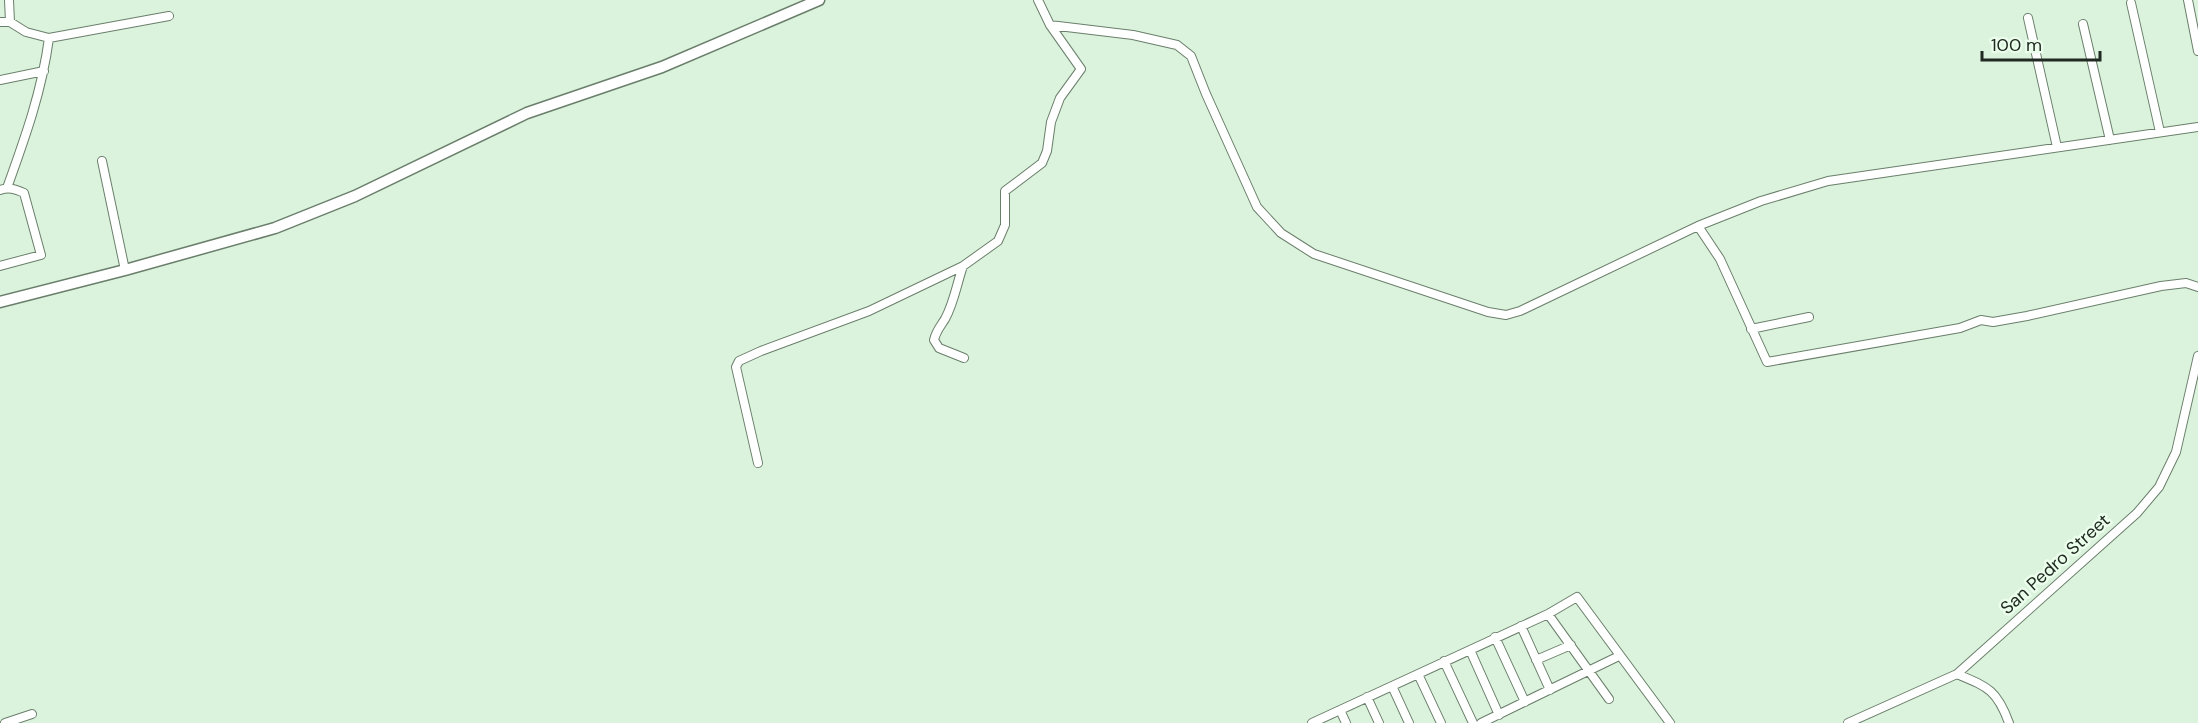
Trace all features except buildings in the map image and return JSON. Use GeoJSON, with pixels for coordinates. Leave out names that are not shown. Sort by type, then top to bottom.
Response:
{"type":"FeatureCollection","features":[{"type":"Feature","properties":{"kind":"street"},"geometry":{"type":"LineString","coordinates":[[9,0],[5,22],[26,32],[49,38],[169,16]]}},
{"type":"Feature","properties":{"kind":"street"},"geometry":{"type":"LineString","coordinates":[[0,302],[125,270],[285,224],[355,196],[527,113],[662,67],[819,0]]}},
{"type":"Feature","properties":{"kind":"street"},"geometry":{"type":"LineString","coordinates":[[758,463],[736,367],[739,361],[869,311],[963,266],[998,241],[1005,225],[1005,191],[1042,163],[1047,151],[1051,122],[1060,98],[1081,69],[1050,25],[1038,0]]}},
{"type":"Feature","properties":{"kind":"street"},"geometry":{"type":"LineString","coordinates":[[2187,0],[2198,51]]}},
{"type":"Feature","properties":{"kind":"street"},"geometry":{"type":"LineString","coordinates":[[2131,3],[2160,132]]}},
{"type":"Feature","properties":{"kind":"street"},"geometry":{"type":"LineString","coordinates":[[2028,18],[2057,147]]}},
{"type":"Feature","properties":{"kind":"street"},"geometry":{"type":"LineString","coordinates":[[2083,24],[2110,140]]}},
{"type":"Feature","properties":{"kind":"street"},"geometry":{"type":"LineString","coordinates":[[1050,25],[1132,35],[1177,45],[1191,56],[1257,207],[1281,232],[1314,254],[1488,312],[1506,315],[1520,311],[1698,226],[1761,201],[1828,181],[2198,127]]}},
{"type":"Feature","properties":{"kind":"street"},"geometry":{"type":"LineString","coordinates":[[0,266],[40,255],[24,193],[16,189],[3,189],[32,118],[49,38]]}},
{"type":"Feature","properties":{"kind":"street"},"geometry":{"type":"LineString","coordinates":[[0,80],[44,70]]}},
{"type":"Feature","properties":{"kind":"street"},"geometry":{"type":"LineString","coordinates":[[102,161],[125,270]]}},
{"type":"Feature","properties":{"kind":"street"},"geometry":{"type":"LineString","coordinates":[[1698,226],[1720,259],[1767,362],[1960,328],[1981,320],[1993,322],[2027,316],[2162,286],[2186,283],[2198,287]]}},
{"type":"Feature","properties":{"kind":"street"},"geometry":{"type":"LineString","coordinates":[[963,266],[945,319],[936,331],[934,340],[939,348],[964,358]]}},
{"type":"Feature","properties":{"kind":"street"},"geometry":{"type":"LineString","coordinates":[[1751,329],[1809,317]]}},
{"type":"Feature","properties":{"kind":"street","name":"San Pedro Street"},"geometry":{"type":"LineString","coordinates":[[1848,723],[1956,674],[2138,513],[2159,486],[2176,452],[2198,356]]}},
{"type":"Feature","properties":{"kind":"street"},"geometry":{"type":"LineString","coordinates":[[1313,723],[1548,614],[1577,597],[1670,723]]}},
{"type":"Feature","properties":{"kind":"street"},"geometry":{"type":"LineString","coordinates":[[1548,614],[1609,699]]}},
{"type":"Feature","properties":{"kind":"street"},"geometry":{"type":"LineString","coordinates":[[1521,626],[1550,690]]}},
{"type":"Feature","properties":{"kind":"street"},"geometry":{"type":"LineString","coordinates":[[1496,638],[1525,702]]}},
{"type":"Feature","properties":{"kind":"street"},"geometry":{"type":"LineString","coordinates":[[1536,660],[1571,645]]}},
{"type":"Feature","properties":{"kind":"street"},"geometry":{"type":"LineString","coordinates":[[1470,650],[1499,715]]}},
{"type":"Feature","properties":{"kind":"street"},"geometry":{"type":"LineString","coordinates":[[1481,723],[1619,656]]}},
{"type":"Feature","properties":{"kind":"street"},"geometry":{"type":"LineString","coordinates":[[1444,661],[1473,723]]}},
{"type":"Feature","properties":{"kind":"street"},"geometry":{"type":"LineString","coordinates":[[1418,674],[1441,723]]}},
{"type":"Feature","properties":{"kind":"street"},"geometry":{"type":"LineString","coordinates":[[1956,674],[1986,687],[2001,702],[2009,723]]}},
{"type":"Feature","properties":{"kind":"street"},"geometry":{"type":"LineString","coordinates":[[1392,686],[1409,723]]}},
{"type":"Feature","properties":{"kind":"street"},"geometry":{"type":"LineString","coordinates":[[1367,697],[1379,723]]}},
{"type":"Feature","properties":{"kind":"street"},"geometry":{"type":"LineString","coordinates":[[1340,710],[1346,723]]}},
{"type":"Feature","properties":{"kind":"street"},"geometry":{"type":"LineString","coordinates":[[5,723],[32,714]]}}]}
